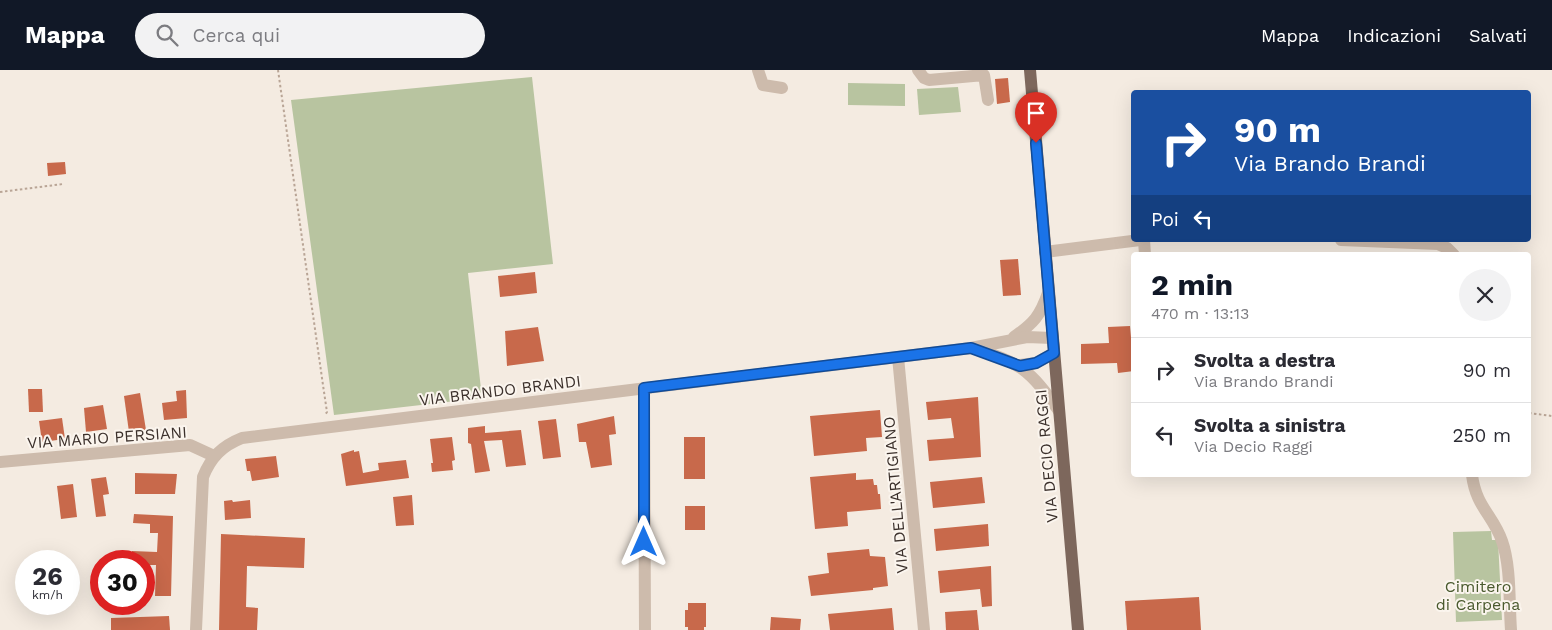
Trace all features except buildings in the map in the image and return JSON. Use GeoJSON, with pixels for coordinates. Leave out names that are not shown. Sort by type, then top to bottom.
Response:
{"type":"FeatureCollection","features":[{"type":"Feature","properties":{"kind":"main road","name":"VIA DECIO RAGGI"},"geometry":{"type":"LineString","coordinates":[[1030,70],[1078,630]]}},
{"type":"Feature","properties":{"kind":"street"},"geometry":{"type":"LineString","coordinates":[[758,70],[762,85],[782,88]]}},
{"type":"Feature","properties":{"kind":"street"},"geometry":{"type":"LineString","coordinates":[[918,70],[924,78],[929,80],[984,75],[988,100]]}},
{"type":"Feature","properties":{"kind":"street"},"geometry":{"type":"LineString","coordinates":[[1045,252],[1131,241]]}},
{"type":"Feature","properties":{"kind":"street"},"geometry":{"type":"LineString","coordinates":[[1390,242],[1438,244],[1451,252]]}},
{"type":"Feature","properties":{"kind":"street","name":"VIA BRANDO BRANDI"},"geometry":{"type":"LineString","coordinates":[[1011,339],[1032,324],[1041,314],[1048,293]]}},
{"type":"Feature","properties":{"kind":"street","name":"VIA BRANDO BRANDI"},"geometry":{"type":"LineString","coordinates":[[196,630],[203,477],[214,456],[231,442],[256,436],[971,348],[1011,339],[1036,336],[1052,338]]}},
{"type":"Feature","properties":{"kind":"street","name":"VIA BRANDO BRANDI"},"geometry":{"type":"LineString","coordinates":[[971,348],[1020,366],[1037,381],[1059,411]]}},
{"type":"Feature","properties":{"kind":"street"},"geometry":{"type":"LineString","coordinates":[[1020,366],[1036,363],[1054,353]]}},
{"type":"Feature","properties":{"kind":"street","name":"VIA DELL'ARTIGIANO"},"geometry":{"type":"LineString","coordinates":[[898,357],[924,630]]}},
{"type":"Feature","properties":{"kind":"street"},"geometry":{"type":"LineString","coordinates":[[644,388],[645,630]]}},
{"type":"Feature","properties":{"kind":"street","name":"VIA MARIO PERSIANI"},"geometry":{"type":"LineString","coordinates":[[0,462],[190,445],[214,456]]}},
{"type":"Feature","properties":{"kind":"street"},"geometry":{"type":"LineString","coordinates":[[1472,477],[1476,496],[1502,541],[1506,555],[1511,630]]}},
{"type":"Feature","properties":{"kind":"path"},"geometry":{"type":"LineString","coordinates":[[278,70],[327,412],[324,417]]}},
{"type":"Feature","properties":{"kind":"path"},"geometry":{"type":"LineString","coordinates":[[0,192],[63,184]]}},
{"type":"Feature","properties":{"kind":"path"},"geometry":{"type":"LineString","coordinates":[[1531,413],[1552,416]]}},
{"type":"Feature","properties":{"kind":"green space"},"geometry":{"type":"Polygon","coordinates":[[[532,77],[553,264],[468,273],[482,398],[334,415],[291,100],[532,77]]]}},
{"type":"Feature","properties":{"kind":"green space"},"geometry":{"type":"Polygon","coordinates":[[[848,83],[905,84],[905,106],[848,105],[848,83]]]}},
{"type":"Feature","properties":{"kind":"green space"},"geometry":{"type":"Polygon","coordinates":[[[958,87],[961,112],[919,115],[917,89],[958,87]]]}},
{"type":"Feature","properties":{"kind":"green space","name":"Cimitero di Carpena"},"geometry":{"type":"Polygon","coordinates":[[[1491,531],[1492,540],[1498,540],[1502,620],[1456,622],[1453,532],[1491,531]]]}},
{"type":"Feature","properties":{"kind":"route"},"geometry":{"type":"LineString","coordinates":[[644,542],[644,388],[971,348],[1020,366],[1036,363],[1054,353],[1036,143]]}}]}
